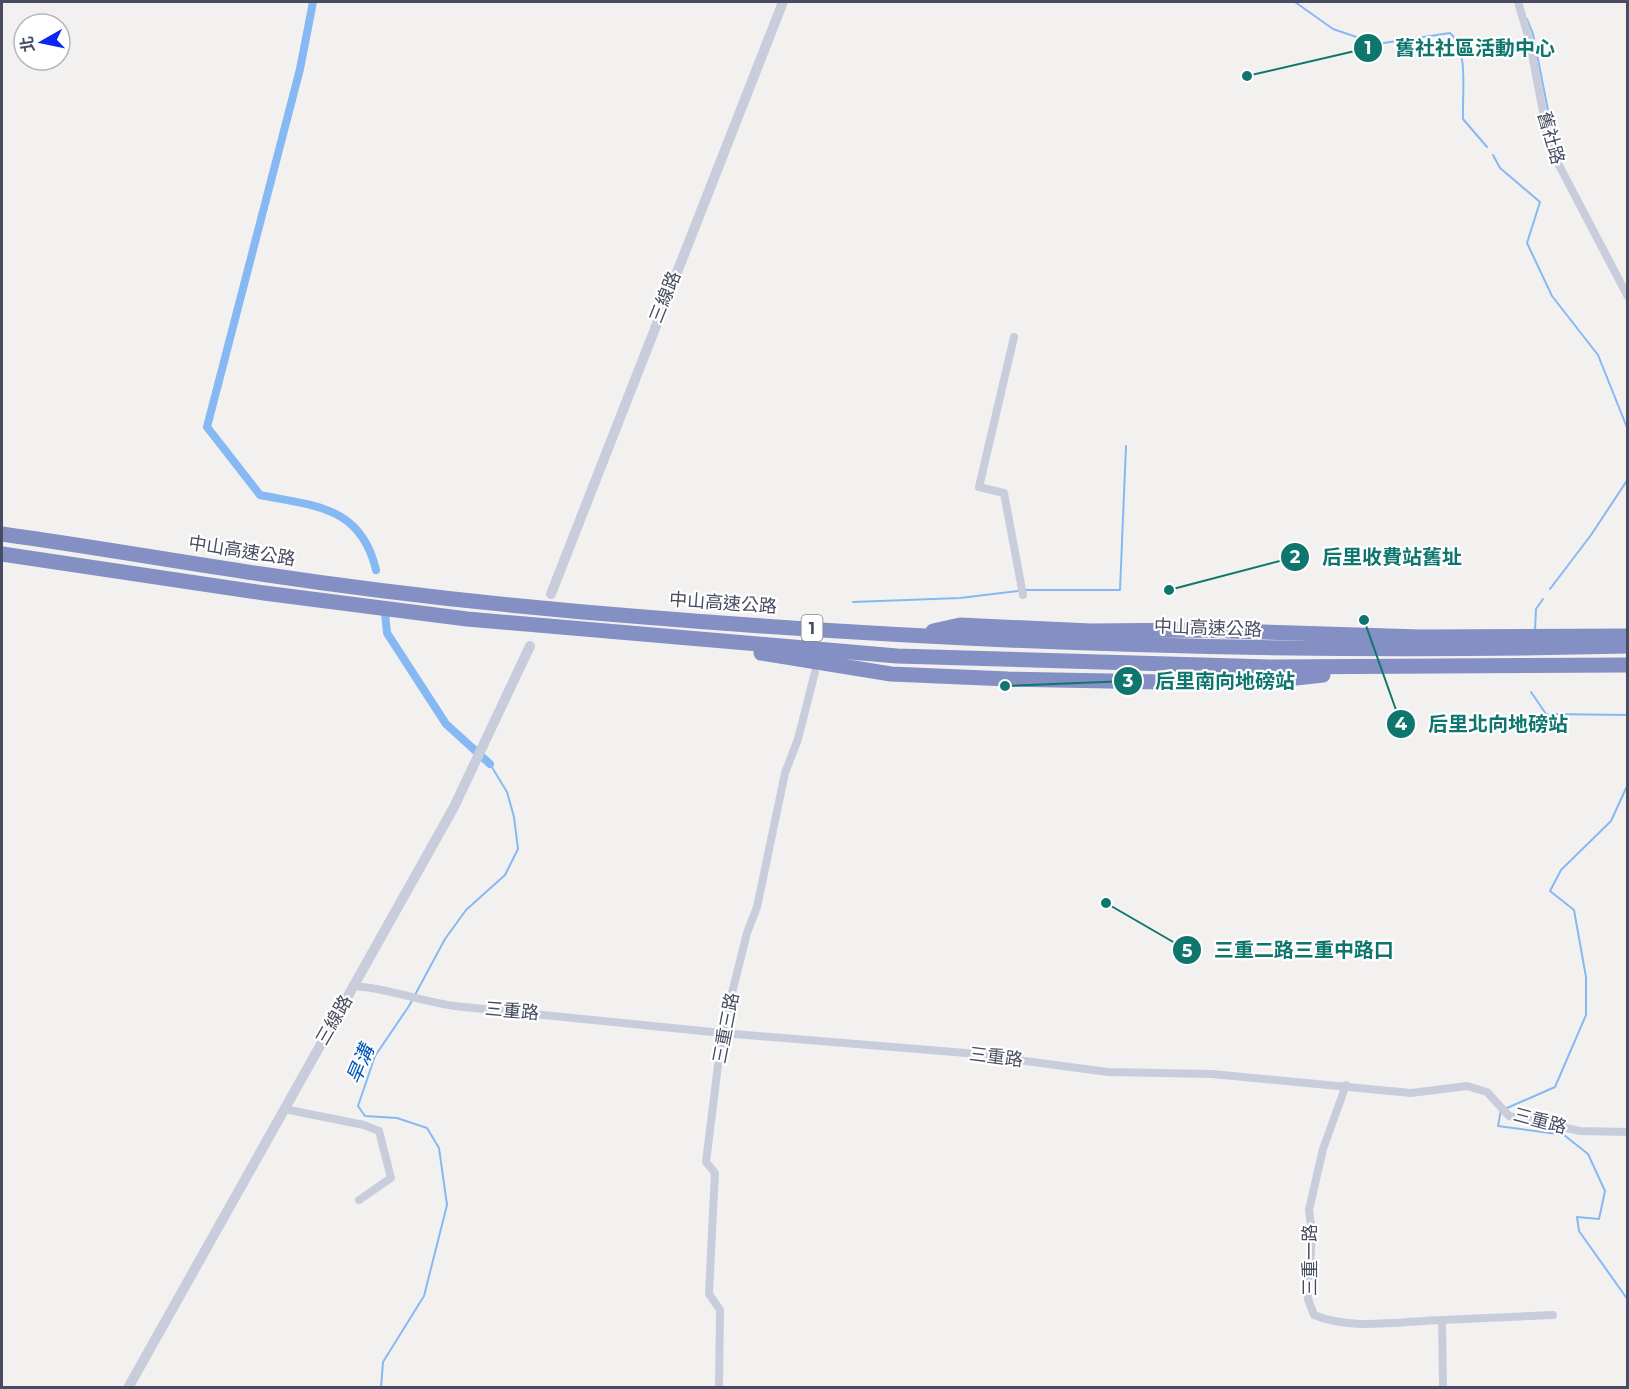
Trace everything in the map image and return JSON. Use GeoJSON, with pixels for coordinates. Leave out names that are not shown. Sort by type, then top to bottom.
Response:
{"type":"FeatureCollection","features":[{"type":"Feature","properties":{"kind":"highway","name":"中山高速公路"},"geometry":{"type":"LineString","coordinates":[[2,534],[263,574],[527,606],[643,617],[912,636],[1244,649],[1388,651],[1628,646]]}},
{"type":"Feature","properties":{"kind":"highway","name":"中山高速公路"},"geometry":{"type":"LineString","coordinates":[[2,554],[264,593],[467,619],[897,656],[1186,666],[1628,665]]}},
{"type":"Feature","properties":{"kind":"highway"},"geometry":{"type":"LineString","coordinates":[[912,636],[960,625],[1091,631],[1211,630],[1420,637],[1628,636]]}},
{"type":"Feature","properties":{"kind":"street","name":"三線路"},"geometry":{"type":"LineString","coordinates":[[551,594],[783,2]]}},
{"type":"Feature","properties":{"kind":"street","name":"舊社路"},"geometry":{"type":"LineString","coordinates":[[1518,2],[1529,39],[1550,148],[1628,297]]}},
{"type":"Feature","properties":{"kind":"street"},"geometry":{"type":"LineString","coordinates":[[1014,337],[980,487],[1004,493],[1023,595]]}},
{"type":"Feature","properties":{"kind":"street","name":"三線路"},"geometry":{"type":"LineString","coordinates":[[128,1388],[454,807],[530,646]]}},
{"type":"Feature","properties":{"kind":"street","name":"三重三路"},"geometry":{"type":"LineString","coordinates":[[719,1388],[720,1310],[709,1294],[715,1173],[706,1162],[722,1033],[747,933],[757,907],[785,773],[798,739],[815,672]]}},
{"type":"Feature","properties":{"kind":"street","name":"三重路"},"geometry":{"type":"LineString","coordinates":[[353,986],[379,988],[427,1002],[454,1006],[722,1033],[966,1053],[1108,1072],[1212,1074],[1411,1093],[1467,1086],[1487,1092],[1509,1116],[1580,1131],[1628,1132]]}},
{"type":"Feature","properties":{"kind":"street","name":"三重一路"},"geometry":{"type":"LineString","coordinates":[[1346,1085],[1323,1149],[1309,1210],[1312,1232],[1308,1299],[1314,1315],[1328,1321],[1354,1323],[1442,1320]]}},
{"type":"Feature","properties":{"kind":"street"},"geometry":{"type":"LineString","coordinates":[[284,1109],[364,1125],[379,1131],[383,1139],[391,1178],[358,1200]]}},
{"type":"Feature","properties":{"kind":"street"},"geometry":{"type":"LineString","coordinates":[[1443,1388],[1442,1320],[1553,1315]]}},
{"type":"Feature","properties":{"kind":"waterway"},"geometry":{"type":"LineString","coordinates":[[313,2],[300,69],[207,427],[260,495],[317,507],[347,521],[359,533],[369,549],[376,570]]}},
{"type":"Feature","properties":{"kind":"waterway"},"geometry":{"type":"LineString","coordinates":[[1295,2],[1333,29],[1377,44],[1450,33],[1456,40],[1462,61],[1463,119],[1487,147]]}},
{"type":"Feature","properties":{"kind":"waterway"},"geometry":{"type":"LineString","coordinates":[[1527,19],[1533,34],[1556,151]]}},
{"type":"Feature","properties":{"kind":"waterway"},"geometry":{"type":"LineString","coordinates":[[1493,155],[1500,168],[1540,202],[1527,243],[1552,296],[1598,355],[1628,430]]}},
{"type":"Feature","properties":{"kind":"waterway"},"geometry":{"type":"LineString","coordinates":[[1024,590],[1120,590],[1126,446]]}},
{"type":"Feature","properties":{"kind":"waterway"},"geometry":{"type":"LineString","coordinates":[[1550,589],[1591,535],[1628,479]]}},
{"type":"Feature","properties":{"kind":"waterway"},"geometry":{"type":"LineString","coordinates":[[853,602],[960,598],[1018,591]]}},
{"type":"Feature","properties":{"kind":"waterway"},"geometry":{"type":"LineString","coordinates":[[1535,630],[1536,609],[1543,599]]}},
{"type":"Feature","properties":{"kind":"waterway"},"geometry":{"type":"LineString","coordinates":[[385,613],[387,633],[446,724],[490,764]]}},
{"type":"Feature","properties":{"kind":"waterway"},"geometry":{"type":"LineString","coordinates":[[1531,692],[1546,714],[1628,715]]}},
{"type":"Feature","properties":{"kind":"waterway","name":"旱溝"},"geometry":{"type":"LineString","coordinates":[[381,1388],[383,1362],[424,1296],[447,1205],[439,1148],[427,1128],[397,1118],[365,1116],[358,1106],[375,1056],[409,1006],[445,939],[466,910],[505,875],[518,849],[514,817],[507,792],[490,764]]}},
{"type":"Feature","properties":{"kind":"waterway"},"geometry":{"type":"LineString","coordinates":[[1507,1108],[1555,1087],[1586,1015],[1586,977],[1574,910],[1550,891],[1561,870],[1611,821],[1628,784]]}},
{"type":"Feature","properties":{"kind":"waterway"},"geometry":{"type":"LineString","coordinates":[[1501,1110],[1498,1126],[1564,1135],[1588,1154],[1605,1191],[1599,1219],[1577,1217],[1579,1231],[1628,1300]]}},
{"type":"Feature","properties":{"kind":"place","name":"舊社社區活動中心"},"geometry":{"type":"Point","coordinates":[1247,76]}},
{"type":"Feature","properties":{"kind":"place","name":"后里收費站舊址"},"geometry":{"type":"Point","coordinates":[1169,590]}},
{"type":"Feature","properties":{"kind":"place","name":"后里北向地磅站"},"geometry":{"type":"Point","coordinates":[1364,620]}},
{"type":"Feature","properties":{"kind":"place","name":"后里南向地磅站"},"geometry":{"type":"Point","coordinates":[1005,686]}},
{"type":"Feature","properties":{"kind":"place","name":"三重二路三重中路口"},"geometry":{"type":"Point","coordinates":[1106,903]}}]}
